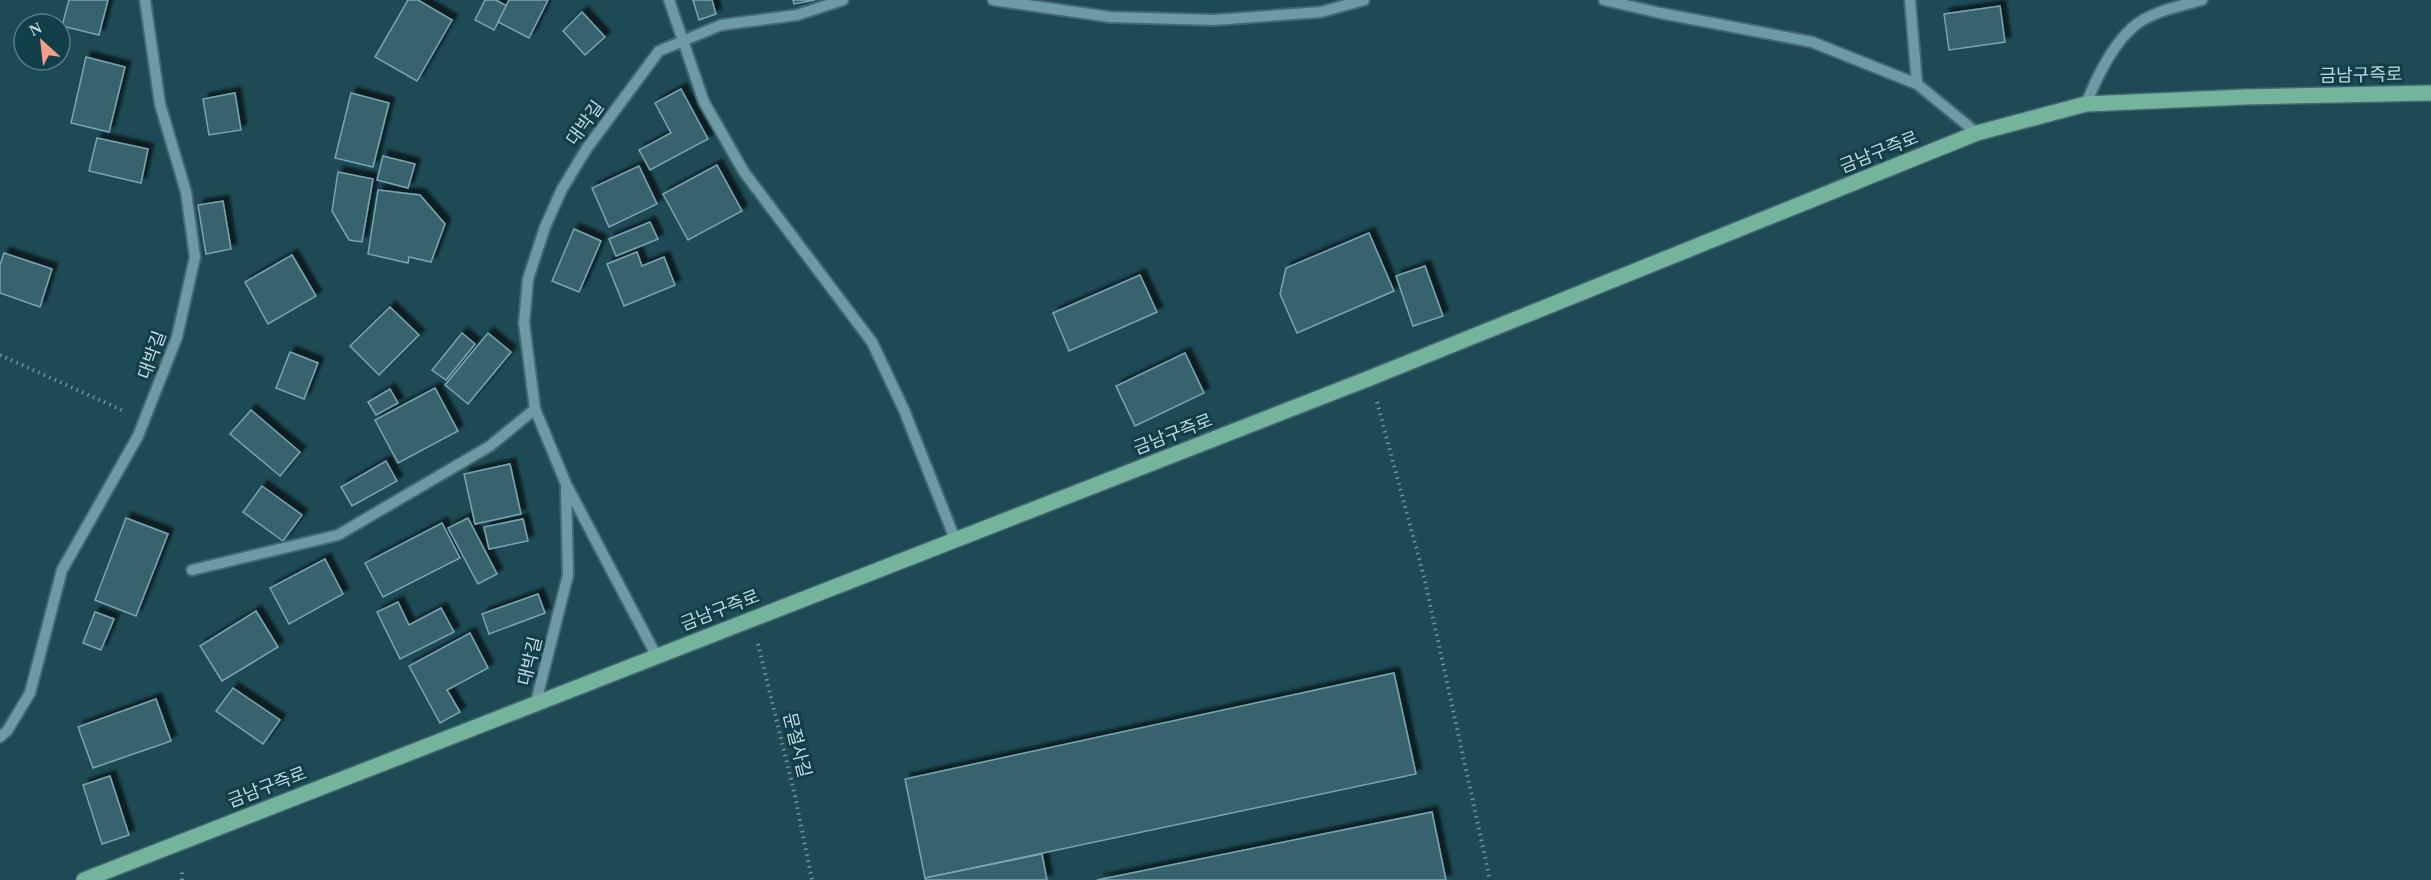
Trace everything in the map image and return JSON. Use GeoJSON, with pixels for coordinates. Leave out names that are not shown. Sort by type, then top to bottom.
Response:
{"type":"FeatureCollection","features":[{"type":"Feature","properties":{"kind":"main road","name":"금남구즉로"},"geometry":{"type":"LineString","coordinates":[[84,880],[1370,378],[1977,133],[2086,104],[2246,97],[2431,93]]}},
{"type":"Feature","properties":{"kind":"street","name":"대박길"},"geometry":{"type":"LineString","coordinates":[[0,737],[7,731],[30,693],[62,570],[138,436],[177,337],[195,257],[186,192],[160,104],[145,0]]}},
{"type":"Feature","properties":{"kind":"street"},"geometry":{"type":"LineString","coordinates":[[669,0],[704,102],[744,172],[872,342],[904,410],[955,539]]}},
{"type":"Feature","properties":{"kind":"street","name":"대박길"},"geometry":{"type":"LineString","coordinates":[[656,656],[566,484],[535,409],[524,323],[528,279],[545,227],[562,189],[586,148],[659,51],[721,25],[797,15],[843,0]]}},
{"type":"Feature","properties":{"kind":"street"},"geometry":{"type":"LineString","coordinates":[[993,0],[1110,17],[1214,20],[1321,12],[1364,0]]}},
{"type":"Feature","properties":{"kind":"street"},"geometry":{"type":"LineString","coordinates":[[1604,0],[1812,42],[1917,84],[1977,133]]}},
{"type":"Feature","properties":{"kind":"street"},"geometry":{"type":"LineString","coordinates":[[1910,0],[1917,84]]}},
{"type":"Feature","properties":{"kind":"street"},"geometry":{"type":"LineString","coordinates":[[2086,104],[2100,70],[2132,27],[2164,10],[2202,0]]}},
{"type":"Feature","properties":{"kind":"street"},"geometry":{"type":"LineString","coordinates":[[192,570],[338,535],[490,446],[535,409]]}},
{"type":"Feature","properties":{"kind":"street","name":"대박길"},"geometry":{"type":"LineString","coordinates":[[536,702],[568,575],[566,484]]}},
{"type":"Feature","properties":{"kind":"path"},"geometry":{"type":"LineString","coordinates":[[0,355],[144,420]]}},
{"type":"Feature","properties":{"kind":"path"},"geometry":{"type":"LineString","coordinates":[[1370,378],[1425,581],[1490,880]]}},
{"type":"Feature","properties":{"kind":"path","name":"문절사길"},"geometry":{"type":"LineString","coordinates":[[752,618],[795,796],[812,880]]}},
{"type":"Feature","properties":{"kind":"building"},"geometry":{"type":"Polygon","coordinates":[[[69,0],[108,0],[99,35],[72,28],[72,12],[66,12],[69,0]]]}},
{"type":"Feature","properties":{"kind":"building"},"geometry":{"type":"Polygon","coordinates":[[[408,0],[418,0],[452,20],[417,81],[375,57],[408,0]]]}},
{"type":"Feature","properties":{"kind":"building"},"geometry":{"type":"Polygon","coordinates":[[[485,0],[496,0],[507,6],[494,30],[475,20],[485,0]]]}},
{"type":"Feature","properties":{"kind":"building"},"geometry":{"type":"Polygon","coordinates":[[[509,0],[548,0],[529,38],[498,22],[509,0]]]}},
{"type":"Feature","properties":{"kind":"building"},"geometry":{"type":"Polygon","coordinates":[[[693,0],[712,0],[716,14],[699,20],[693,0]]]}},
{"type":"Feature","properties":{"kind":"building"},"geometry":{"type":"Polygon","coordinates":[[[793,0],[815,0],[794,4],[793,0]]]}},
{"type":"Feature","properties":{"kind":"building"},"geometry":{"type":"Polygon","coordinates":[[[2000,6],[2005,42],[1949,50],[1944,14],[2000,6]]]}},
{"type":"Feature","properties":{"kind":"building"},"geometry":{"type":"Polygon","coordinates":[[[582,12],[605,37],[585,55],[563,31],[582,12]]]}},
{"type":"Feature","properties":{"kind":"building"},"geometry":{"type":"Polygon","coordinates":[[[86,57],[125,67],[109,132],[71,123],[86,57]]]}},
{"type":"Feature","properties":{"kind":"building"},"geometry":{"type":"Polygon","coordinates":[[[681,89],[708,139],[650,170],[639,150],[671,133],[655,103],[681,89]]]}},
{"type":"Feature","properties":{"kind":"building"},"geometry":{"type":"Polygon","coordinates":[[[235,93],[241,130],[209,135],[203,99],[235,93]]]}},
{"type":"Feature","properties":{"kind":"building"},"geometry":{"type":"Polygon","coordinates":[[[351,93],[389,103],[373,167],[335,158],[351,93]]]}},
{"type":"Feature","properties":{"kind":"building"},"geometry":{"type":"Polygon","coordinates":[[[97,138],[148,149],[141,183],[89,171],[97,138]]]}},
{"type":"Feature","properties":{"kind":"building"},"geometry":{"type":"Polygon","coordinates":[[[383,156],[415,164],[408,188],[377,180],[383,156]]]}},
{"type":"Feature","properties":{"kind":"building"},"geometry":{"type":"Polygon","coordinates":[[[717,165],[742,211],[688,240],[663,194],[717,165]]]}},
{"type":"Feature","properties":{"kind":"building"},"geometry":{"type":"Polygon","coordinates":[[[639,166],[657,204],[609,227],[592,188],[639,166]]]}},
{"type":"Feature","properties":{"kind":"building"},"geometry":{"type":"Polygon","coordinates":[[[338,172],[373,179],[362,242],[349,240],[332,211],[338,172]]]}},
{"type":"Feature","properties":{"kind":"building"},"geometry":{"type":"Polygon","coordinates":[[[378,190],[420,195],[445,224],[431,262],[409,257],[408,263],[368,254],[378,190]]]}},
{"type":"Feature","properties":{"kind":"building"},"geometry":{"type":"Polygon","coordinates":[[[223,201],[231,249],[206,254],[198,205],[223,201]]]}},
{"type":"Feature","properties":{"kind":"building"},"geometry":{"type":"Polygon","coordinates":[[[650,222],[658,239],[616,256],[609,239],[650,222]]]}},
{"type":"Feature","properties":{"kind":"building"},"geometry":{"type":"Polygon","coordinates":[[[574,229],[601,241],[579,292],[552,281],[574,229]]]}},
{"type":"Feature","properties":{"kind":"building"},"geometry":{"type":"Polygon","coordinates":[[[1369,233],[1394,291],[1297,333],[1280,294],[1286,268],[1369,233]]]}},
{"type":"Feature","properties":{"kind":"building"},"geometry":{"type":"Polygon","coordinates":[[[637,252],[642,266],[664,257],[675,285],[624,306],[607,264],[637,252]]]}},
{"type":"Feature","properties":{"kind":"building"},"geometry":{"type":"Polygon","coordinates":[[[4,253],[52,269],[40,307],[0,293],[0,265],[4,253]]]}},
{"type":"Feature","properties":{"kind":"building"},"geometry":{"type":"Polygon","coordinates":[[[292,255],[316,296],[268,324],[245,282],[292,255]]]}},
{"type":"Feature","properties":{"kind":"building"},"geometry":{"type":"Polygon","coordinates":[[[1425,266],[1443,316],[1413,326],[1396,276],[1425,266]]]}},
{"type":"Feature","properties":{"kind":"building"},"geometry":{"type":"Polygon","coordinates":[[[1140,275],[1157,312],[1069,351],[1053,313],[1140,275]]]}},
{"type":"Feature","properties":{"kind":"building"},"geometry":{"type":"Polygon","coordinates":[[[390,307],[419,335],[379,375],[350,346],[390,307]]]}},
{"type":"Feature","properties":{"kind":"building"},"geometry":{"type":"Polygon","coordinates":[[[462,333],[475,344],[446,380],[432,370],[462,333]]]}},
{"type":"Feature","properties":{"kind":"building"},"geometry":{"type":"Polygon","coordinates":[[[488,333],[511,352],[468,404],[445,385],[488,333]]]}},
{"type":"Feature","properties":{"kind":"building"},"geometry":{"type":"Polygon","coordinates":[[[290,352],[318,363],[304,399],[276,388],[290,352]]]}},
{"type":"Feature","properties":{"kind":"building"},"geometry":{"type":"Polygon","coordinates":[[[1185,353],[1204,393],[1135,426],[1116,386],[1185,353]]]}},
{"type":"Feature","properties":{"kind":"building"},"geometry":{"type":"Polygon","coordinates":[[[435,388],[458,431],[398,463],[375,420],[435,388]]]}},
{"type":"Feature","properties":{"kind":"building"},"geometry":{"type":"Polygon","coordinates":[[[390,389],[398,403],[376,415],[368,402],[390,389]]]}},
{"type":"Feature","properties":{"kind":"building"},"geometry":{"type":"Polygon","coordinates":[[[251,410],[300,452],[280,476],[230,434],[251,410]]]}},
{"type":"Feature","properties":{"kind":"building"},"geometry":{"type":"Polygon","coordinates":[[[386,461],[397,481],[352,506],[341,487],[386,461]]]}},
{"type":"Feature","properties":{"kind":"building"},"geometry":{"type":"Polygon","coordinates":[[[510,464],[521,514],[475,524],[464,474],[510,464]]]}},
{"type":"Feature","properties":{"kind":"building"},"geometry":{"type":"Polygon","coordinates":[[[262,486],[302,515],[283,541],[243,512],[262,486]]]}},
{"type":"Feature","properties":{"kind":"building"},"geometry":{"type":"Polygon","coordinates":[[[126,518],[168,534],[136,616],[95,600],[126,518]]]}},
{"type":"Feature","properties":{"kind":"building"},"geometry":{"type":"Polygon","coordinates":[[[468,518],[497,574],[478,584],[448,528],[468,518]]]}},
{"type":"Feature","properties":{"kind":"building"},"geometry":{"type":"Polygon","coordinates":[[[523,519],[528,541],[489,549],[484,527],[523,519]]]}},
{"type":"Feature","properties":{"kind":"building"},"geometry":{"type":"Polygon","coordinates":[[[442,523],[460,558],[383,597],[365,563],[442,523]]]}},
{"type":"Feature","properties":{"kind":"building"},"geometry":{"type":"Polygon","coordinates":[[[325,559],[343,594],[289,624],[270,588],[325,559]]]}},
{"type":"Feature","properties":{"kind":"building"},"geometry":{"type":"Polygon","coordinates":[[[538,594],[545,613],[489,634],[482,614],[538,594]]]}},
{"type":"Feature","properties":{"kind":"building"},"geometry":{"type":"Polygon","coordinates":[[[398,602],[409,625],[441,608],[454,632],[400,659],[377,612],[398,602]]]}},
{"type":"Feature","properties":{"kind":"building"},"geometry":{"type":"Polygon","coordinates":[[[256,611],[278,647],[222,681],[200,646],[256,611]]]}},
{"type":"Feature","properties":{"kind":"building"},"geometry":{"type":"Polygon","coordinates":[[[95,612],[114,619],[101,650],[83,643],[95,612]]]}},
{"type":"Feature","properties":{"kind":"building"},"geometry":{"type":"Polygon","coordinates":[[[470,633],[488,668],[447,690],[460,712],[440,723],[409,666],[470,633]]]}},
{"type":"Feature","properties":{"kind":"building"},"geometry":{"type":"Polygon","coordinates":[[[1394,673],[1416,774],[925,878],[905,779],[1394,673]]]}},
{"type":"Feature","properties":{"kind":"building"},"geometry":{"type":"Polygon","coordinates":[[[233,688],[280,720],[263,744],[216,711],[233,688]]]}},
{"type":"Feature","properties":{"kind":"building"},"geometry":{"type":"Polygon","coordinates":[[[156,699],[171,741],[93,768],[78,727],[156,699]]]}},
{"type":"Feature","properties":{"kind":"building"},"geometry":{"type":"Polygon","coordinates":[[[110,776],[129,835],[102,844],[83,785],[110,776]]]}},
{"type":"Feature","properties":{"kind":"building"},"geometry":{"type":"Polygon","coordinates":[[[1432,812],[1446,880],[1097,880],[1432,812]]]}},
{"type":"Feature","properties":{"kind":"building"},"geometry":{"type":"Polygon","coordinates":[[[1042,854],[1047,880],[926,880],[925,878],[1042,854]]]}}]}
